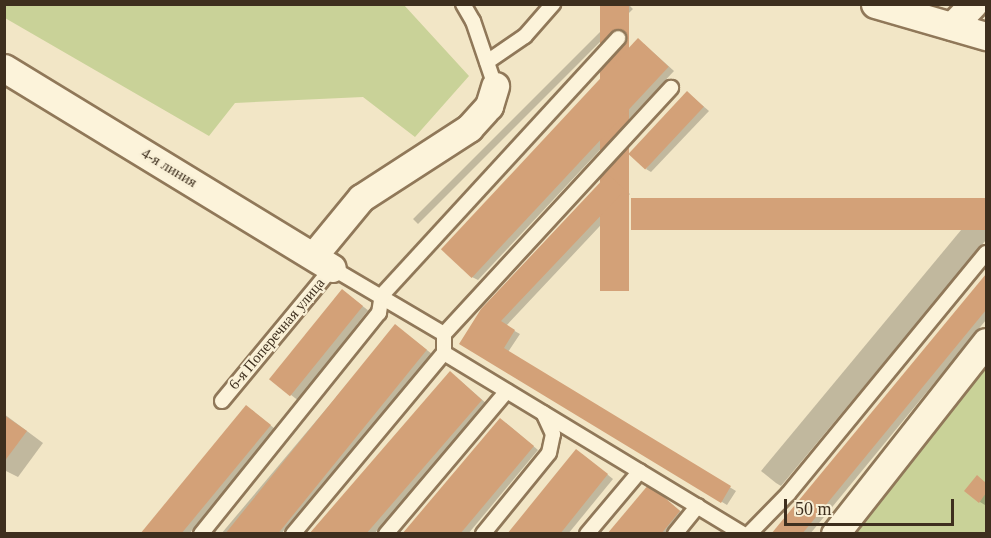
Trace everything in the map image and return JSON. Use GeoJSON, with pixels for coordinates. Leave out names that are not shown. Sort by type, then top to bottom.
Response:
{"type":"FeatureCollection","features":[{"type":"Feature","properties":{"kind":"street"},"geometry":{"type":"LineString","coordinates":[[875,4],[987,36]]}},
{"type":"Feature","properties":{"kind":"street"},"geometry":{"type":"LineString","coordinates":[[952,26],[973,4]]}},
{"type":"Feature","properties":{"kind":"street","name":"4-я линия"},"geometry":{"type":"LineString","coordinates":[[4,68],[323,262]]}},
{"type":"Feature","properties":{"kind":"street","name":"6-я Поперечная улица"},"geometry":{"type":"LineString","coordinates":[[323,262],[361,198],[469,128],[489,106],[491,74]]}},
{"type":"Feature","properties":{"kind":"street"},"geometry":{"type":"LineString","coordinates":[[835,534],[987,342]]}},
{"type":"Feature","properties":{"kind":"lane"},"geometry":{"type":"LineString","coordinates":[[463,4],[491,74],[553,4]]}},
{"type":"Feature","properties":{"kind":"lane"},"geometry":{"type":"LineString","coordinates":[[201,534],[379,313],[382,295],[618,38]]}},
{"type":"Feature","properties":{"kind":"lane"},"geometry":{"type":"LineString","coordinates":[[293,534],[444,353],[444,334],[671,88]]}},
{"type":"Feature","properties":{"kind":"lane"},"geometry":{"type":"LineString","coordinates":[[749,534],[788,494],[987,253]]}},
{"type":"Feature","properties":{"kind":"lane"},"geometry":{"type":"LineString","coordinates":[[323,262],[382,295],[444,334]]}},
{"type":"Feature","properties":{"kind":"lane","name":"6-я Поперечная улица"},"geometry":{"type":"LineString","coordinates":[[222,400],[323,262]]}},
{"type":"Feature","properties":{"kind":"lane"},"geometry":{"type":"LineString","coordinates":[[444,353],[743,534]]}},
{"type":"Feature","properties":{"kind":"lane"},"geometry":{"type":"LineString","coordinates":[[386,534],[507,391]]}},
{"type":"Feature","properties":{"kind":"lane"},"geometry":{"type":"LineString","coordinates":[[483,534],[549,453],[553,434],[543,413]]}},
{"type":"Feature","properties":{"kind":"lane"},"geometry":{"type":"LineString","coordinates":[[587,534],[640,471]]}},
{"type":"Feature","properties":{"kind":"lane"},"geometry":{"type":"LineString","coordinates":[[675,534],[698,506]]}},
{"type":"Feature","properties":{"kind":"green space"},"geometry":{"type":"Polygon","coordinates":[[[5,4],[404,5],[469,76],[415,137],[363,97],[235,103],[209,136],[5,18],[5,4]]]}},
{"type":"Feature","properties":{"kind":"green space"},"geometry":{"type":"Polygon","coordinates":[[[986,357],[986,533],[845,533],[986,357]]]}},
{"type":"Feature","properties":{"kind":"building"},"geometry":{"type":"Polygon","coordinates":[[[600,4],[629,4],[629,291],[600,291],[600,4]]]}},
{"type":"Feature","properties":{"kind":"building"},"geometry":{"type":"Polygon","coordinates":[[[638,38],[669,67],[472,278],[441,249],[638,38]]]}},
{"type":"Feature","properties":{"kind":"building"},"geometry":{"type":"Polygon","coordinates":[[[687,91],[704,107],[645,170],[628,154],[687,91]]]}},
{"type":"Feature","properties":{"kind":"building"},"geometry":{"type":"Polygon","coordinates":[[[608,174],[625,190],[501,321],[515,330],[504,348],[731,486],[721,503],[459,344],[481,309],[608,174]]]}},
{"type":"Feature","properties":{"kind":"building"},"geometry":{"type":"Polygon","coordinates":[[[631,198],[986,198],[986,230],[631,230],[631,198]]]}},
{"type":"Feature","properties":{"kind":"building"},"geometry":{"type":"Polygon","coordinates":[[[986,274],[986,310],[802,534],[771,534],[986,274]]]}},
{"type":"Feature","properties":{"kind":"building"},"geometry":{"type":"Polygon","coordinates":[[[342,289],[363,306],[290,396],[269,379],[342,289]]]}},
{"type":"Feature","properties":{"kind":"building"},"geometry":{"type":"Polygon","coordinates":[[[395,324],[427,350],[278,534],[225,534],[395,324]]]}},
{"type":"Feature","properties":{"kind":"building"},"geometry":{"type":"Polygon","coordinates":[[[450,371],[482,400],[366,534],[309,534],[450,371]]]}},
{"type":"Feature","properties":{"kind":"building"},"geometry":{"type":"Polygon","coordinates":[[[246,405],[271,425],[181,534],[140,534],[246,405]]]}},
{"type":"Feature","properties":{"kind":"building"},"geometry":{"type":"Polygon","coordinates":[[[4,415],[27,431],[4,462],[4,415]]]}},
{"type":"Feature","properties":{"kind":"building"},"geometry":{"type":"Polygon","coordinates":[[[500,418],[534,446],[460,534],[402,534],[500,418]]]}},
{"type":"Feature","properties":{"kind":"building"},"geometry":{"type":"Polygon","coordinates":[[[576,449],[608,474],[560,534],[507,534],[576,449]]]}},
{"type":"Feature","properties":{"kind":"building"},"geometry":{"type":"Polygon","coordinates":[[[977,475],[986,483],[986,493],[979,503],[964,491],[977,475]]]}},
{"type":"Feature","properties":{"kind":"building"},"geometry":{"type":"Polygon","coordinates":[[[649,484],[680,511],[661,534],[607,534],[649,484]]]}}]}
